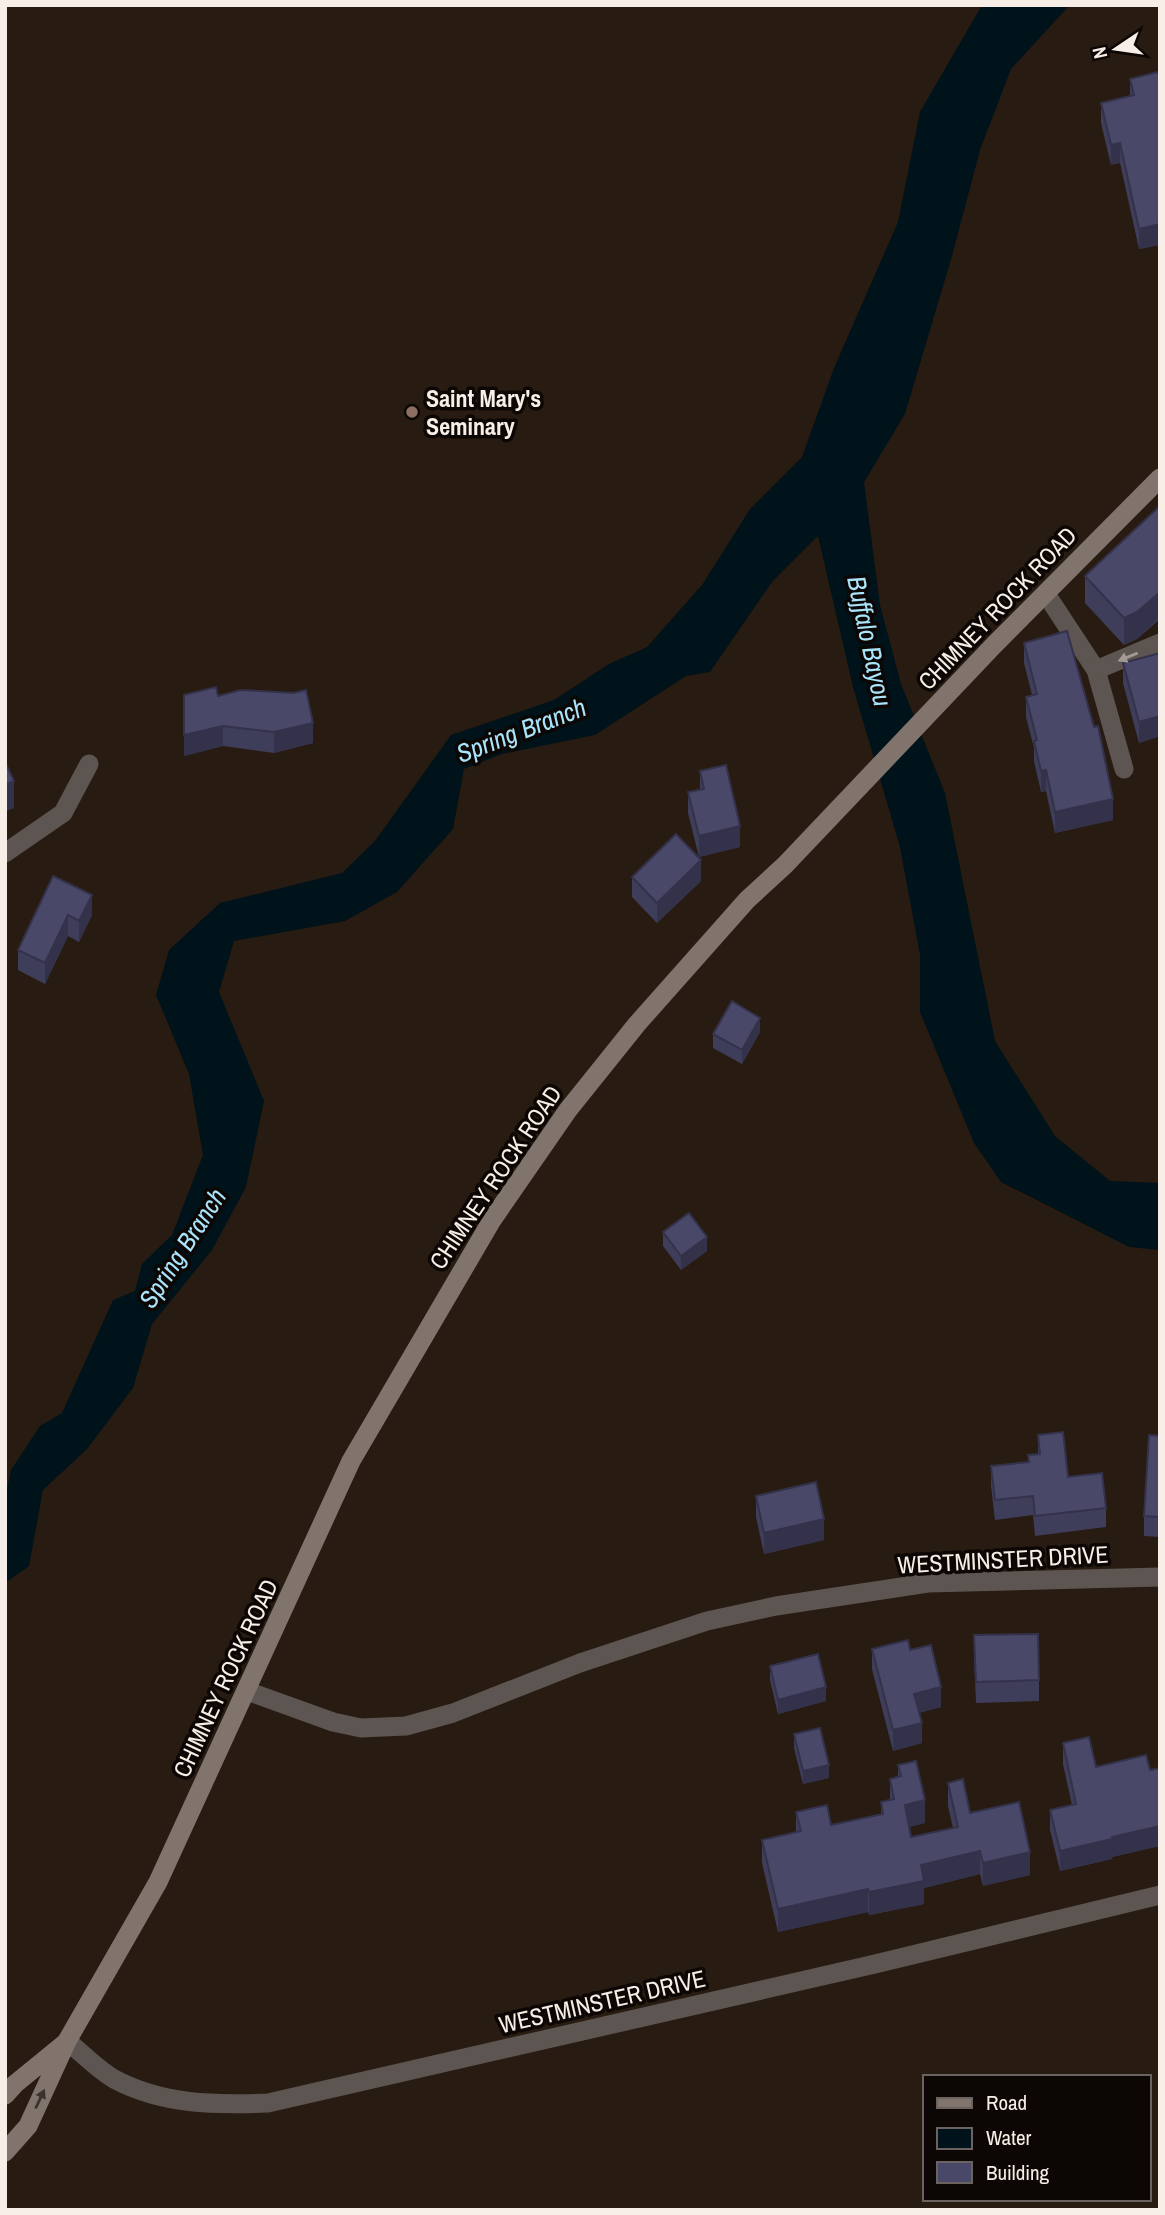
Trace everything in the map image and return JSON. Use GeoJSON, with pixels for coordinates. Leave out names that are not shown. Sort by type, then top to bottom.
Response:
{"type":"FeatureCollection","features":[{"type":"Feature","properties":{"kind":"main road","name":"CHIMNEY ROCK ROAD"},"geometry":{"type":"LineString","coordinates":[[5,2152],[28,2126],[67,2041],[158,1882],[351,1461],[492,1220],[568,1110],[637,1024],[747,900],[785,865],[994,645],[1160,478]]}},
{"type":"Feature","properties":{"kind":"main road","name":"CHIMNEY ROCK ROAD"},"geometry":{"type":"LineString","coordinates":[[5,2095],[67,2041]]}},
{"type":"Feature","properties":{"kind":"street"},"geometry":{"type":"LineString","coordinates":[[1046,594],[1097,670],[1124,769]]}},
{"type":"Feature","properties":{"kind":"street"},"geometry":{"type":"LineString","coordinates":[[1097,670],[1160,643]]}},
{"type":"Feature","properties":{"kind":"street"},"geometry":{"type":"LineString","coordinates":[[5,853],[63,813],[89,764]]}},
{"type":"Feature","properties":{"kind":"street","name":"WESTMINSTER DRIVE"},"geometry":{"type":"LineString","coordinates":[[247,1690],[333,1722],[361,1728],[406,1726],[453,1713],[580,1663],[707,1621],[776,1606],[928,1583],[1160,1577]]}},
{"type":"Feature","properties":{"kind":"street","name":"WESTMINSTER DRIVE"},"geometry":{"type":"LineString","coordinates":[[67,2041],[113,2078],[163,2097],[208,2105],[268,2103],[862,1967],[1160,1895]]}},
{"type":"Feature","properties":{"kind":"water"},"geometry":{"type":"Polygon","coordinates":[[[982,5],[1070,5],[1011,69],[980,150],[905,414],[864,482],[880,605],[901,684],[945,793],[995,1041],[1055,1136],[1110,1181],[1160,1183],[1160,1250],[1129,1247],[1001,1182],[974,1143],[920,1012],[920,955],[900,847],[853,687],[818,536],[772,582],[710,672],[686,676],[595,735],[502,754],[464,769],[453,829],[397,892],[345,921],[234,941],[219,992],[264,1101],[246,1187],[212,1250],[152,1324],[133,1388],[87,1449],[43,1490],[29,1566],[5,1583],[5,1499],[11,1470],[40,1426],[62,1413],[113,1300],[135,1291],[142,1264],[172,1235],[203,1155],[189,1074],[156,995],[169,950],[220,903],[342,873],[375,841],[451,735],[554,700],[609,664],[647,647],[702,585],[750,509],[802,457],[834,368],[898,222],[920,112],[982,5]]]}},
{"type":"Feature","properties":{"kind":"building"},"geometry":{"type":"Polygon","coordinates":[[[1158,72],[1160,224],[1139,229],[1120,143],[1111,145],[1101,103],[1134,95],[1130,79],[1158,72]]]}},
{"type":"Feature","properties":{"kind":"building"},"geometry":{"type":"Polygon","coordinates":[[[1160,506],[1160,592],[1137,612],[1124,618],[1085,576],[1160,506]]]}},
{"type":"Feature","properties":{"kind":"building"},"geometry":{"type":"Polygon","coordinates":[[[1067,631],[1094,727],[1098,726],[1113,799],[1055,812],[1046,770],[1041,771],[1034,741],[1037,740],[1026,697],[1037,694],[1024,643],[1067,631]]]}},
{"type":"Feature","properties":{"kind":"building"},"geometry":{"type":"Polygon","coordinates":[[[1160,653],[1160,716],[1139,722],[1123,663],[1160,653]]]}},
{"type":"Feature","properties":{"kind":"building"},"geometry":{"type":"Polygon","coordinates":[[[216,687],[218,696],[241,690],[294,693],[306,690],[313,723],[274,732],[223,726],[184,735],[184,695],[216,687]]]}},
{"type":"Feature","properties":{"kind":"building"},"geometry":{"type":"Polygon","coordinates":[[[5,762],[14,781],[5,785],[5,762]]]}},
{"type":"Feature","properties":{"kind":"building"},"geometry":{"type":"Polygon","coordinates":[[[726,765],[740,826],[699,836],[688,792],[704,789],[700,771],[726,765]]]}},
{"type":"Feature","properties":{"kind":"building"},"geometry":{"type":"Polygon","coordinates":[[[676,834],[701,860],[657,903],[632,877],[676,834]]]}},
{"type":"Feature","properties":{"kind":"building"},"geometry":{"type":"Polygon","coordinates":[[[53,876],[92,895],[79,921],[68,915],[45,963],[18,950],[53,876]]]}},
{"type":"Feature","properties":{"kind":"building"},"geometry":{"type":"Polygon","coordinates":[[[732,1001],[760,1018],[742,1050],[713,1034],[732,1001]]]}},
{"type":"Feature","properties":{"kind":"building"},"geometry":{"type":"Polygon","coordinates":[[[689,1213],[707,1237],[681,1256],[663,1232],[689,1213]]]}},
{"type":"Feature","properties":{"kind":"building"},"geometry":{"type":"Polygon","coordinates":[[[1063,1432],[1068,1477],[1102,1473],[1106,1508],[1035,1516],[1033,1496],[995,1500],[991,1466],[1029,1462],[1028,1455],[1040,1454],[1038,1435],[1063,1432]]]}},
{"type":"Feature","properties":{"kind":"building"},"geometry":{"type":"Polygon","coordinates":[[[1149,1435],[1160,1436],[1160,1517],[1144,1516],[1149,1435]]]}},
{"type":"Feature","properties":{"kind":"building"},"geometry":{"type":"Polygon","coordinates":[[[816,1482],[824,1519],[764,1533],[756,1496],[816,1482]]]}},
{"type":"Feature","properties":{"kind":"building"},"geometry":{"type":"Polygon","coordinates":[[[1038,1634],[1039,1680],[976,1682],[974,1635],[1038,1634]]]}},
{"type":"Feature","properties":{"kind":"building"},"geometry":{"type":"Polygon","coordinates":[[[908,1640],[910,1650],[931,1645],[941,1687],[914,1694],[922,1723],[893,1730],[872,1649],[908,1640]]]}},
{"type":"Feature","properties":{"kind":"building"},"geometry":{"type":"Polygon","coordinates":[[[818,1654],[826,1687],[778,1700],[770,1666],[818,1654]]]}},
{"type":"Feature","properties":{"kind":"building"},"geometry":{"type":"Polygon","coordinates":[[[820,1728],[829,1765],[803,1771],[794,1734],[820,1728]]]}},
{"type":"Feature","properties":{"kind":"building"},"geometry":{"type":"Polygon","coordinates":[[[1089,1737],[1096,1767],[1146,1755],[1150,1770],[1160,1768],[1160,1826],[1060,1851],[1050,1810],[1076,1804],[1063,1743],[1089,1737]]]}},
{"type":"Feature","properties":{"kind":"building"},"geometry":{"type":"Polygon","coordinates":[[[916,1761],[925,1800],[905,1805],[911,1837],[958,1827],[948,1783],[963,1779],[970,1813],[1019,1802],[1030,1852],[983,1863],[980,1851],[921,1865],[924,1881],[869,1892],[868,1889],[778,1909],[762,1840],[801,1831],[796,1812],[827,1805],[831,1825],[883,1814],[881,1802],[894,1799],[890,1779],[901,1776],[898,1765],[916,1761]]]}},
{"type":"Feature","properties":{"kind":"place","name":"Saint Mary's Seminary"},"geometry":{"type":"Point","coordinates":[412,412]}},
{"type":"Feature","properties":{"kind":"water label","name":"Buffalo Bayou"},"geometry":{"type":"Point","coordinates":[870,641]}},
{"type":"Feature","properties":{"kind":"water label","name":"Spring Branch"},"geometry":{"type":"Point","coordinates":[521,730]}},
{"type":"Feature","properties":{"kind":"water label","name":"Spring Branch"},"geometry":{"type":"Point","coordinates":[182,1248]}}]}
